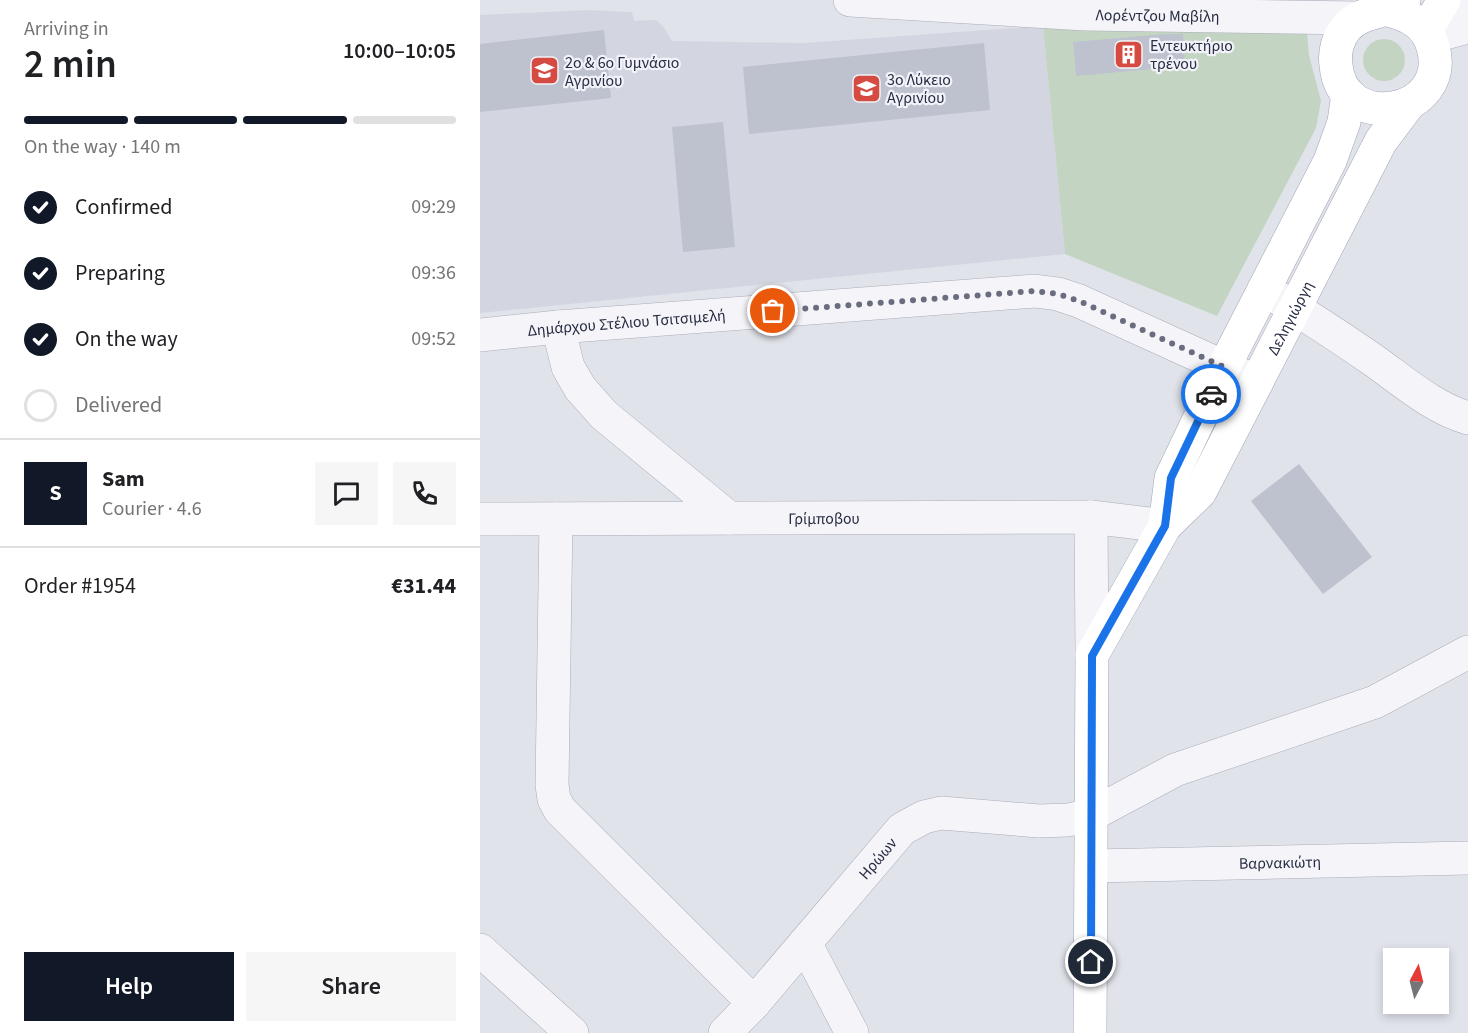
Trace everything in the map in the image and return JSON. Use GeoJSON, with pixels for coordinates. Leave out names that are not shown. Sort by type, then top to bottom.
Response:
{"type":"FeatureCollection","features":[{"type":"Feature","properties":{"kind":"main road"},"geometry":{"type":"LineString","coordinates":[[1428,34],[1444,0]]}},
{"type":"Feature","properties":{"kind":"main road"},"geometry":{"type":"LineString","coordinates":[[1383,9],[1409,17],[1428,34],[1435,56],[1433,76],[1427,88],[1407,105],[1380,110],[1365,106],[1348,94],[1342,86],[1336,72],[1335,56],[1338,42],[1346,28],[1383,9]]}},
{"type":"Feature","properties":{"kind":"main road","name":"Δεληγιώργη"},"geometry":{"type":"LineString","coordinates":[[1165,526],[1171,478],[1224,367],[1330,161],[1344,122],[1348,94]]}},
{"type":"Feature","properties":{"kind":"main road","name":"Δεληγιώργη"},"geometry":{"type":"LineString","coordinates":[[1092,656],[1165,526],[1200,492],[1381,141],[1407,105]]}},
{"type":"Feature","properties":{"kind":"main road"},"geometry":{"type":"LineString","coordinates":[[1090,1033],[1092,656]]}},
{"type":"Feature","properties":{"kind":"street","name":"Λορέντζου Μαβίλη"},"geometry":{"type":"LineString","coordinates":[[850,0],[1083,7],[1383,9]]}},
{"type":"Feature","properties":{"kind":"street"},"geometry":{"type":"LineString","coordinates":[[1462,0],[1468,8]]}},
{"type":"Feature","properties":{"kind":"street"},"geometry":{"type":"LineString","coordinates":[[1428,34],[1468,27]]}},
{"type":"Feature","properties":{"kind":"street"},"geometry":{"type":"LineString","coordinates":[[1264,289],[1428,399],[1451,413],[1468,418]]}},
{"type":"Feature","properties":{"kind":"street","name":"Δημάρχου Στέλιου Τσιτσιμελή"},"geometry":{"type":"LineString","coordinates":[[480,335],[558,327],[1035,291],[1058,294],[1079,301],[1257,382]]}},
{"type":"Feature","properties":{"kind":"street"},"geometry":{"type":"LineString","coordinates":[[558,327],[568,367],[580,388],[604,415],[729,518]]}},
{"type":"Feature","properties":{"kind":"street"},"geometry":{"type":"LineString","coordinates":[[1091,517],[1092,656]]}},
{"type":"Feature","properties":{"kind":"street","name":"Γρίμποβου"},"geometry":{"type":"LineString","coordinates":[[480,519],[1091,517],[1165,526]]}},
{"type":"Feature","properties":{"kind":"street"},"geometry":{"type":"LineString","coordinates":[[556,519],[552,785],[554,799],[560,810],[754,1003]]}},
{"type":"Feature","properties":{"kind":"street","name":"Ηρώων"},"geometry":{"type":"LineString","coordinates":[[725,1033],[754,1003],[902,829],[917,820],[941,813],[1039,821],[1068,820],[1091,815],[1175,770],[1375,702],[1468,652]]}},
{"type":"Feature","properties":{"kind":"street","name":"Βαρνακιώτη"},"geometry":{"type":"LineString","coordinates":[[1092,866],[1468,858]]}},
{"type":"Feature","properties":{"kind":"street"},"geometry":{"type":"LineString","coordinates":[[805,943],[852,1033]]}},
{"type":"Feature","properties":{"kind":"street"},"geometry":{"type":"LineString","coordinates":[[480,950],[572,1033]]}},
{"type":"Feature","properties":{"kind":"shaded area"},"geometry":{"type":"Polygon","coordinates":[[[588,10],[632,12],[634,21],[656,20],[663,26],[672,41],[804,43],[1043,26],[1065,254],[480,313],[480,15],[588,10]]]}},
{"type":"Feature","properties":{"kind":"green space"},"geometry":{"type":"Polygon","coordinates":[[[1043,26],[1307,32],[1309,55],[1321,101],[1316,128],[1217,316],[1065,254],[1043,26]]]}},
{"type":"Feature","properties":{"kind":"green space"},"geometry":{"type":"Polygon","coordinates":[[[1384,39],[1392,40],[1399,45],[1404,52],[1404,68],[1399,75],[1392,80],[1384,81],[1376,80],[1369,75],[1364,68],[1363,60],[1364,52],[1369,45],[1376,40],[1384,39]]]}},
{"type":"Feature","properties":{"kind":"building","name":"2ο & 6ο Γυμνάσιο Αγρινίου"},"geometry":{"type":"Polygon","coordinates":[[[604,30],[611,98],[480,112],[480,44],[604,30]]]}},
{"type":"Feature","properties":{"kind":"building","name":"Εντευκτήριο τρένου"},"geometry":{"type":"Polygon","coordinates":[[[1183,34],[1185,66],[1076,76],[1073,42],[1183,34]]]}},
{"type":"Feature","properties":{"kind":"building","name":"3ο Λύκειο Αγρινίου"},"geometry":{"type":"Polygon","coordinates":[[[984,43],[990,110],[749,134],[743,67],[984,43]]]}},
{"type":"Feature","properties":{"kind":"building"},"geometry":{"type":"Polygon","coordinates":[[[723,122],[735,247],[683,252],[672,127],[723,122]]]}},
{"type":"Feature","properties":{"kind":"building"},"geometry":{"type":"Polygon","coordinates":[[[1299,464],[1372,557],[1323,594],[1251,501],[1299,464]]]}},
{"type":"Feature","properties":{"kind":"way so far"},"geometry":{"type":"LineString","coordinates":[[773,311],[1035,291],[1058,294],[1079,301],[1224,367],[1211,394]]}},
{"type":"Feature","properties":{"kind":"place","name":"Εντευκτήριο τρένου"},"geometry":{"type":"Point","coordinates":[1129,54]}},
{"type":"Feature","properties":{"kind":"place","name":"2ο & 6ο Γυμνάσιο Αγρινίου"},"geometry":{"type":"Point","coordinates":[544,71]}},
{"type":"Feature","properties":{"kind":"place","name":"3ο Λύκειο Αγρινίου"},"geometry":{"type":"Point","coordinates":[866,88]}},
{"type":"Feature","properties":{"kind":"route"},"geometry":{"type":"LineString","coordinates":[[1091,962],[1092,656],[1165,526],[1171,478],[1211,394]]}}]}
